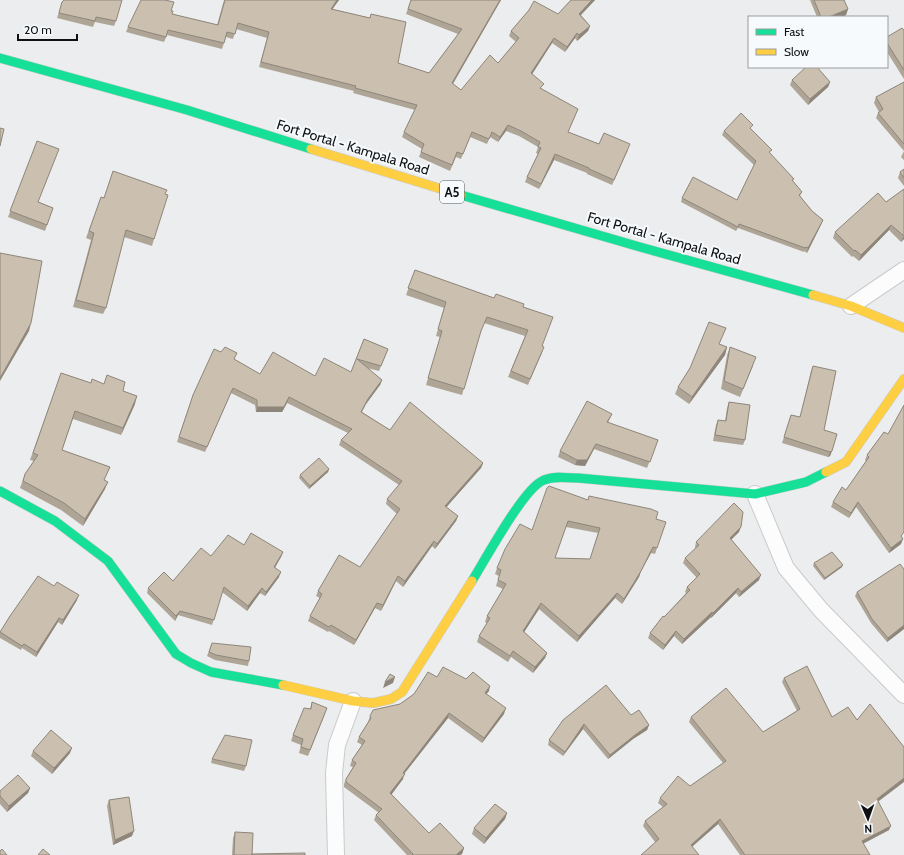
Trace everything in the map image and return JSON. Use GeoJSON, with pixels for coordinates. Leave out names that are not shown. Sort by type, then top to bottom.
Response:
{"type":"FeatureCollection","features":[{"type":"Feature","properties":{"kind":"street","name":"Fort Portal - Kampala Road"},"geometry":{"type":"LineString","coordinates":[[0,58],[187,110],[435,187],[640,247],[851,306],[904,328]]}},
{"type":"Feature","properties":{"kind":"street"},"geometry":{"type":"LineString","coordinates":[[851,306],[904,270]]}},
{"type":"Feature","properties":{"kind":"street"},"geometry":{"type":"LineString","coordinates":[[888,321],[904,323]]}},
{"type":"Feature","properties":{"kind":"street"},"geometry":{"type":"LineString","coordinates":[[0,491],[55,520],[108,561],[176,654],[190,664],[211,672],[276,683],[353,701],[373,703],[391,699],[402,692],[511,518],[529,493],[541,481],[556,478],[578,478],[755,494],[806,482],[846,462],[904,379]]}},
{"type":"Feature","properties":{"kind":"street"},"geometry":{"type":"LineString","coordinates":[[755,494],[786,568],[821,610],[904,695]]}},
{"type":"Feature","properties":{"kind":"street"},"geometry":{"type":"LineString","coordinates":[[336,855],[334,773],[337,745],[353,701]]}},
{"type":"Feature","properties":{"kind":"building"},"geometry":{"type":"Polygon","coordinates":[[[64,0],[122,0],[116,21],[96,17],[95,21],[59,13],[64,0]]]}},
{"type":"Feature","properties":{"kind":"building"},"geometry":{"type":"Polygon","coordinates":[[[141,0],[165,0],[174,2],[171,11],[173,11],[172,14],[218,25],[225,0],[337,0],[331,9],[370,18],[371,14],[406,22],[398,63],[429,73],[462,29],[408,9],[411,0],[500,0],[452,83],[461,90],[490,55],[498,63],[519,38],[511,31],[529,10],[534,1],[558,14],[571,0],[592,0],[579,14],[590,26],[579,35],[577,33],[567,47],[554,38],[531,73],[544,84],[540,88],[578,109],[568,132],[599,144],[604,133],[630,144],[614,180],[555,154],[541,184],[527,177],[541,148],[538,147],[540,142],[508,125],[500,137],[492,132],[489,139],[472,132],[463,154],[457,152],[452,165],[421,152],[424,144],[404,132],[417,105],[355,88],[356,86],[261,62],[269,32],[238,23],[235,34],[227,32],[224,43],[168,30],[166,37],[128,27],[141,0]]]}},
{"type":"Feature","properties":{"kind":"building"},"geometry":{"type":"Polygon","coordinates":[[[814,0],[844,0],[848,9],[831,16],[821,16],[814,0]]]}},
{"type":"Feature","properties":{"kind":"building"},"geometry":{"type":"Polygon","coordinates":[[[902,28],[904,30],[904,70],[888,45],[888,36],[902,28]]]}},
{"type":"Feature","properties":{"kind":"building"},"geometry":{"type":"Polygon","coordinates":[[[805,68],[818,68],[830,82],[810,99],[792,80],[805,68]]]}},
{"type":"Feature","properties":{"kind":"building"},"geometry":{"type":"Polygon","coordinates":[[[904,82],[904,144],[878,113],[883,109],[876,97],[904,82]]]}},
{"type":"Feature","properties":{"kind":"building"},"geometry":{"type":"Polygon","coordinates":[[[741,113],[753,125],[750,128],[772,150],[769,152],[794,179],[792,180],[802,192],[799,195],[812,211],[823,220],[808,248],[739,224],[738,227],[682,198],[693,177],[737,200],[756,161],[724,131],[741,113]]]}},
{"type":"Feature","properties":{"kind":"building"},"geometry":{"type":"Polygon","coordinates":[[[0,128],[4,129],[0,146],[0,128]]]}},
{"type":"Feature","properties":{"kind":"building"},"geometry":{"type":"Polygon","coordinates":[[[37,141],[59,149],[38,202],[53,208],[47,225],[10,211],[37,141]]]}},
{"type":"Feature","properties":{"kind":"building"},"geometry":{"type":"Polygon","coordinates":[[[904,169],[904,178],[900,172],[904,169]]]}},
{"type":"Feature","properties":{"kind":"building"},"geometry":{"type":"Polygon","coordinates":[[[113,171],[167,190],[165,194],[168,195],[154,239],[126,230],[106,308],[76,300],[94,233],[89,231],[101,197],[104,198],[113,171]]]}},
{"type":"Feature","properties":{"kind":"building"},"geometry":{"type":"Polygon","coordinates":[[[904,189],[904,236],[891,225],[861,255],[855,250],[854,251],[835,232],[878,193],[886,202],[904,189]]]}},
{"type":"Feature","properties":{"kind":"building"},"geometry":{"type":"Polygon","coordinates":[[[0,253],[42,261],[31,323],[0,378],[0,253]]]}},
{"type":"Feature","properties":{"kind":"building"},"geometry":{"type":"Polygon","coordinates":[[[415,270],[494,298],[496,294],[524,304],[523,307],[553,317],[542,346],[544,347],[530,379],[511,371],[528,330],[487,317],[481,331],[464,389],[428,378],[442,331],[438,329],[446,302],[408,288],[415,270]]]}},
{"type":"Feature","properties":{"kind":"building"},"geometry":{"type":"Polygon","coordinates":[[[709,322],[726,328],[719,344],[727,347],[692,397],[678,387],[690,368],[709,322]]]}},
{"type":"Feature","properties":{"kind":"building"},"geometry":{"type":"Polygon","coordinates":[[[364,339],[388,349],[381,366],[357,359],[382,380],[368,399],[361,412],[390,430],[410,402],[483,463],[445,506],[458,516],[437,544],[434,541],[405,581],[398,576],[383,605],[377,603],[356,640],[331,625],[329,627],[310,616],[322,594],[318,591],[339,555],[360,567],[400,509],[387,499],[402,481],[341,440],[352,429],[289,397],[284,407],[257,407],[257,400],[233,388],[207,447],[179,437],[193,395],[214,349],[221,352],[225,347],[237,353],[234,359],[260,374],[273,352],[315,376],[324,358],[351,372],[364,339]]]}},
{"type":"Feature","properties":{"kind":"building"},"geometry":{"type":"Polygon","coordinates":[[[730,347],[756,357],[743,389],[724,381],[730,347]]]}},
{"type":"Feature","properties":{"kind":"building"},"geometry":{"type":"Polygon","coordinates":[[[813,366],[836,371],[824,430],[837,434],[832,451],[830,452],[784,437],[791,415],[800,417],[813,366]]]}},
{"type":"Feature","properties":{"kind":"building"},"geometry":{"type":"Polygon","coordinates":[[[61,373],[91,383],[92,379],[104,384],[107,375],[125,382],[123,391],[137,396],[123,428],[75,411],[62,450],[110,467],[104,480],[108,482],[85,519],[64,503],[23,481],[25,474],[38,455],[33,453],[61,373]]]}},
{"type":"Feature","properties":{"kind":"building"},"geometry":{"type":"Polygon","coordinates":[[[587,401],[612,414],[607,422],[658,440],[650,462],[596,444],[587,460],[577,460],[560,451],[587,401]]]}},
{"type":"Feature","properties":{"kind":"building"},"geometry":{"type":"Polygon","coordinates":[[[729,402],[750,405],[745,440],[715,435],[718,420],[726,421],[729,402]]]}},
{"type":"Feature","properties":{"kind":"building"},"geometry":{"type":"Polygon","coordinates":[[[904,405],[904,532],[901,536],[903,539],[891,548],[858,502],[851,513],[833,502],[842,487],[846,490],[869,457],[867,455],[884,432],[888,434],[904,405]]]}},
{"type":"Feature","properties":{"kind":"building"},"geometry":{"type":"Polygon","coordinates":[[[319,458],[329,469],[310,486],[300,475],[319,458]]]}},
{"type":"Feature","properties":{"kind":"building"},"geometry":{"type":"Polygon","coordinates":[[[549,486],[588,500],[589,496],[651,509],[658,512],[656,519],[666,522],[657,548],[653,547],[641,571],[624,599],[617,593],[579,636],[541,603],[523,631],[547,653],[535,667],[513,651],[510,656],[479,636],[490,618],[487,616],[506,584],[498,580],[501,570],[497,568],[505,549],[520,524],[532,530],[549,486]],[[568,521],[555,558],[590,559],[600,528],[568,521]]]}},
{"type":"Feature","properties":{"kind":"building"},"geometry":{"type":"Polygon","coordinates":[[[734,503],[743,512],[741,527],[730,538],[761,575],[741,592],[738,588],[684,639],[676,631],[665,645],[650,633],[663,616],[664,617],[690,590],[687,587],[700,574],[685,558],[699,545],[696,542],[734,503]]]}},
{"type":"Feature","properties":{"kind":"building"},"geometry":{"type":"Polygon","coordinates":[[[251,533],[283,552],[274,567],[281,572],[266,592],[262,588],[248,606],[224,587],[214,620],[180,611],[176,616],[148,588],[164,572],[173,581],[201,548],[211,556],[228,535],[244,545],[251,533]]]}},
{"type":"Feature","properties":{"kind":"building"},"geometry":{"type":"Polygon","coordinates":[[[832,552],[843,565],[825,578],[814,563],[832,552]]]}},
{"type":"Feature","properties":{"kind":"building"},"geometry":{"type":"Polygon","coordinates":[[[900,564],[904,569],[904,625],[888,638],[872,619],[857,592],[900,564]]]}},
{"type":"Feature","properties":{"kind":"building"},"geometry":{"type":"Polygon","coordinates":[[[38,576],[54,586],[57,582],[79,595],[63,620],[59,618],[37,652],[24,644],[22,646],[0,632],[38,576]]]}},
{"type":"Feature","properties":{"kind":"building"},"geometry":{"type":"Polygon","coordinates":[[[212,643],[251,647],[249,661],[216,655],[209,652],[212,643]]]}},
{"type":"Feature","properties":{"kind":"building"},"geometry":{"type":"Polygon","coordinates":[[[807,666],[832,717],[848,707],[857,720],[870,704],[904,747],[904,778],[877,799],[891,826],[862,841],[870,855],[745,855],[720,819],[691,845],[699,855],[641,855],[659,839],[645,821],[667,804],[660,798],[678,776],[690,786],[726,761],[691,717],[726,688],[763,732],[800,709],[784,678],[807,666]]]}},
{"type":"Feature","properties":{"kind":"building"},"geometry":{"type":"Polygon","coordinates":[[[443,667],[466,679],[473,672],[490,686],[485,693],[506,708],[484,738],[449,713],[403,773],[405,774],[390,793],[429,833],[440,823],[464,848],[456,855],[412,855],[413,854],[376,815],[382,809],[346,782],[346,779],[356,763],[352,760],[365,741],[359,737],[371,718],[370,716],[373,710],[400,704],[414,694],[428,672],[437,677],[443,667]]]}},
{"type":"Feature","properties":{"kind":"building"},"geometry":{"type":"Polygon","coordinates":[[[390,674],[395,677],[385,682],[390,674]]]}},
{"type":"Feature","properties":{"kind":"building"},"geometry":{"type":"Polygon","coordinates":[[[606,685],[631,715],[639,710],[649,725],[610,755],[584,724],[565,752],[549,740],[563,720],[606,685]]]}},
{"type":"Feature","properties":{"kind":"building"},"geometry":{"type":"Polygon","coordinates":[[[312,702],[327,708],[310,750],[301,747],[303,739],[293,735],[304,708],[311,709],[312,702]]]}},
{"type":"Feature","properties":{"kind":"building"},"geometry":{"type":"Polygon","coordinates":[[[51,730],[72,748],[54,768],[33,751],[51,730]]]}},
{"type":"Feature","properties":{"kind":"building"},"geometry":{"type":"Polygon","coordinates":[[[225,735],[252,740],[246,766],[212,759],[225,735]]]}},
{"type":"Feature","properties":{"kind":"building"},"geometry":{"type":"Polygon","coordinates":[[[18,775],[30,788],[9,806],[0,796],[0,791],[18,775]]]}},
{"type":"Feature","properties":{"kind":"building"},"geometry":{"type":"Polygon","coordinates":[[[129,797],[134,831],[115,840],[109,800],[129,797]]]}},
{"type":"Feature","properties":{"kind":"building"},"geometry":{"type":"Polygon","coordinates":[[[495,804],[507,813],[486,838],[474,828],[495,804]]]}},
{"type":"Feature","properties":{"kind":"building"},"geometry":{"type":"Polygon","coordinates":[[[235,832],[253,833],[252,855],[234,855],[235,832]]]}},
{"type":"Feature","properties":{"kind":"building"},"geometry":{"type":"Polygon","coordinates":[[[2,849],[7,855],[0,855],[0,851],[2,849]]]}},
{"type":"Feature","properties":{"kind":"building"},"geometry":{"type":"Polygon","coordinates":[[[43,849],[50,855],[38,855],[43,849]]]}},
{"type":"Feature","properties":{"kind":"building"},"geometry":{"type":"Polygon","coordinates":[[[305,853],[305,855],[252,855],[252,854],[305,853]]]}},
{"type":"Feature","properties":{"kind":"traffic: fast"},"geometry":{"type":"LineString","coordinates":[[0,58],[187,110],[311,149]]}},
{"type":"Feature","properties":{"kind":"traffic: fast"},"geometry":{"type":"LineString","coordinates":[[461,195],[813,295]]}},
{"type":"Feature","properties":{"kind":"traffic: fast"},"geometry":{"type":"LineString","coordinates":[[472,581],[525,497],[534,487],[546,479],[555,477],[578,478],[755,494],[806,482],[826,472]]}},
{"type":"Feature","properties":{"kind":"traffic: fast"},"geometry":{"type":"LineString","coordinates":[[0,491],[55,521],[108,561],[176,654],[211,672],[283,685]]}},
{"type":"Feature","properties":{"kind":"traffic: slow"},"geometry":{"type":"LineString","coordinates":[[311,149],[461,195]]}},
{"type":"Feature","properties":{"kind":"traffic: slow"},"geometry":{"type":"LineString","coordinates":[[813,295],[851,306],[904,328]]}},
{"type":"Feature","properties":{"kind":"traffic: slow"},"geometry":{"type":"LineString","coordinates":[[826,472],[846,462],[904,379]]}},
{"type":"Feature","properties":{"kind":"traffic: slow"},"geometry":{"type":"LineString","coordinates":[[283,685],[353,701],[373,703],[391,699],[402,692],[472,581]]}}]}
